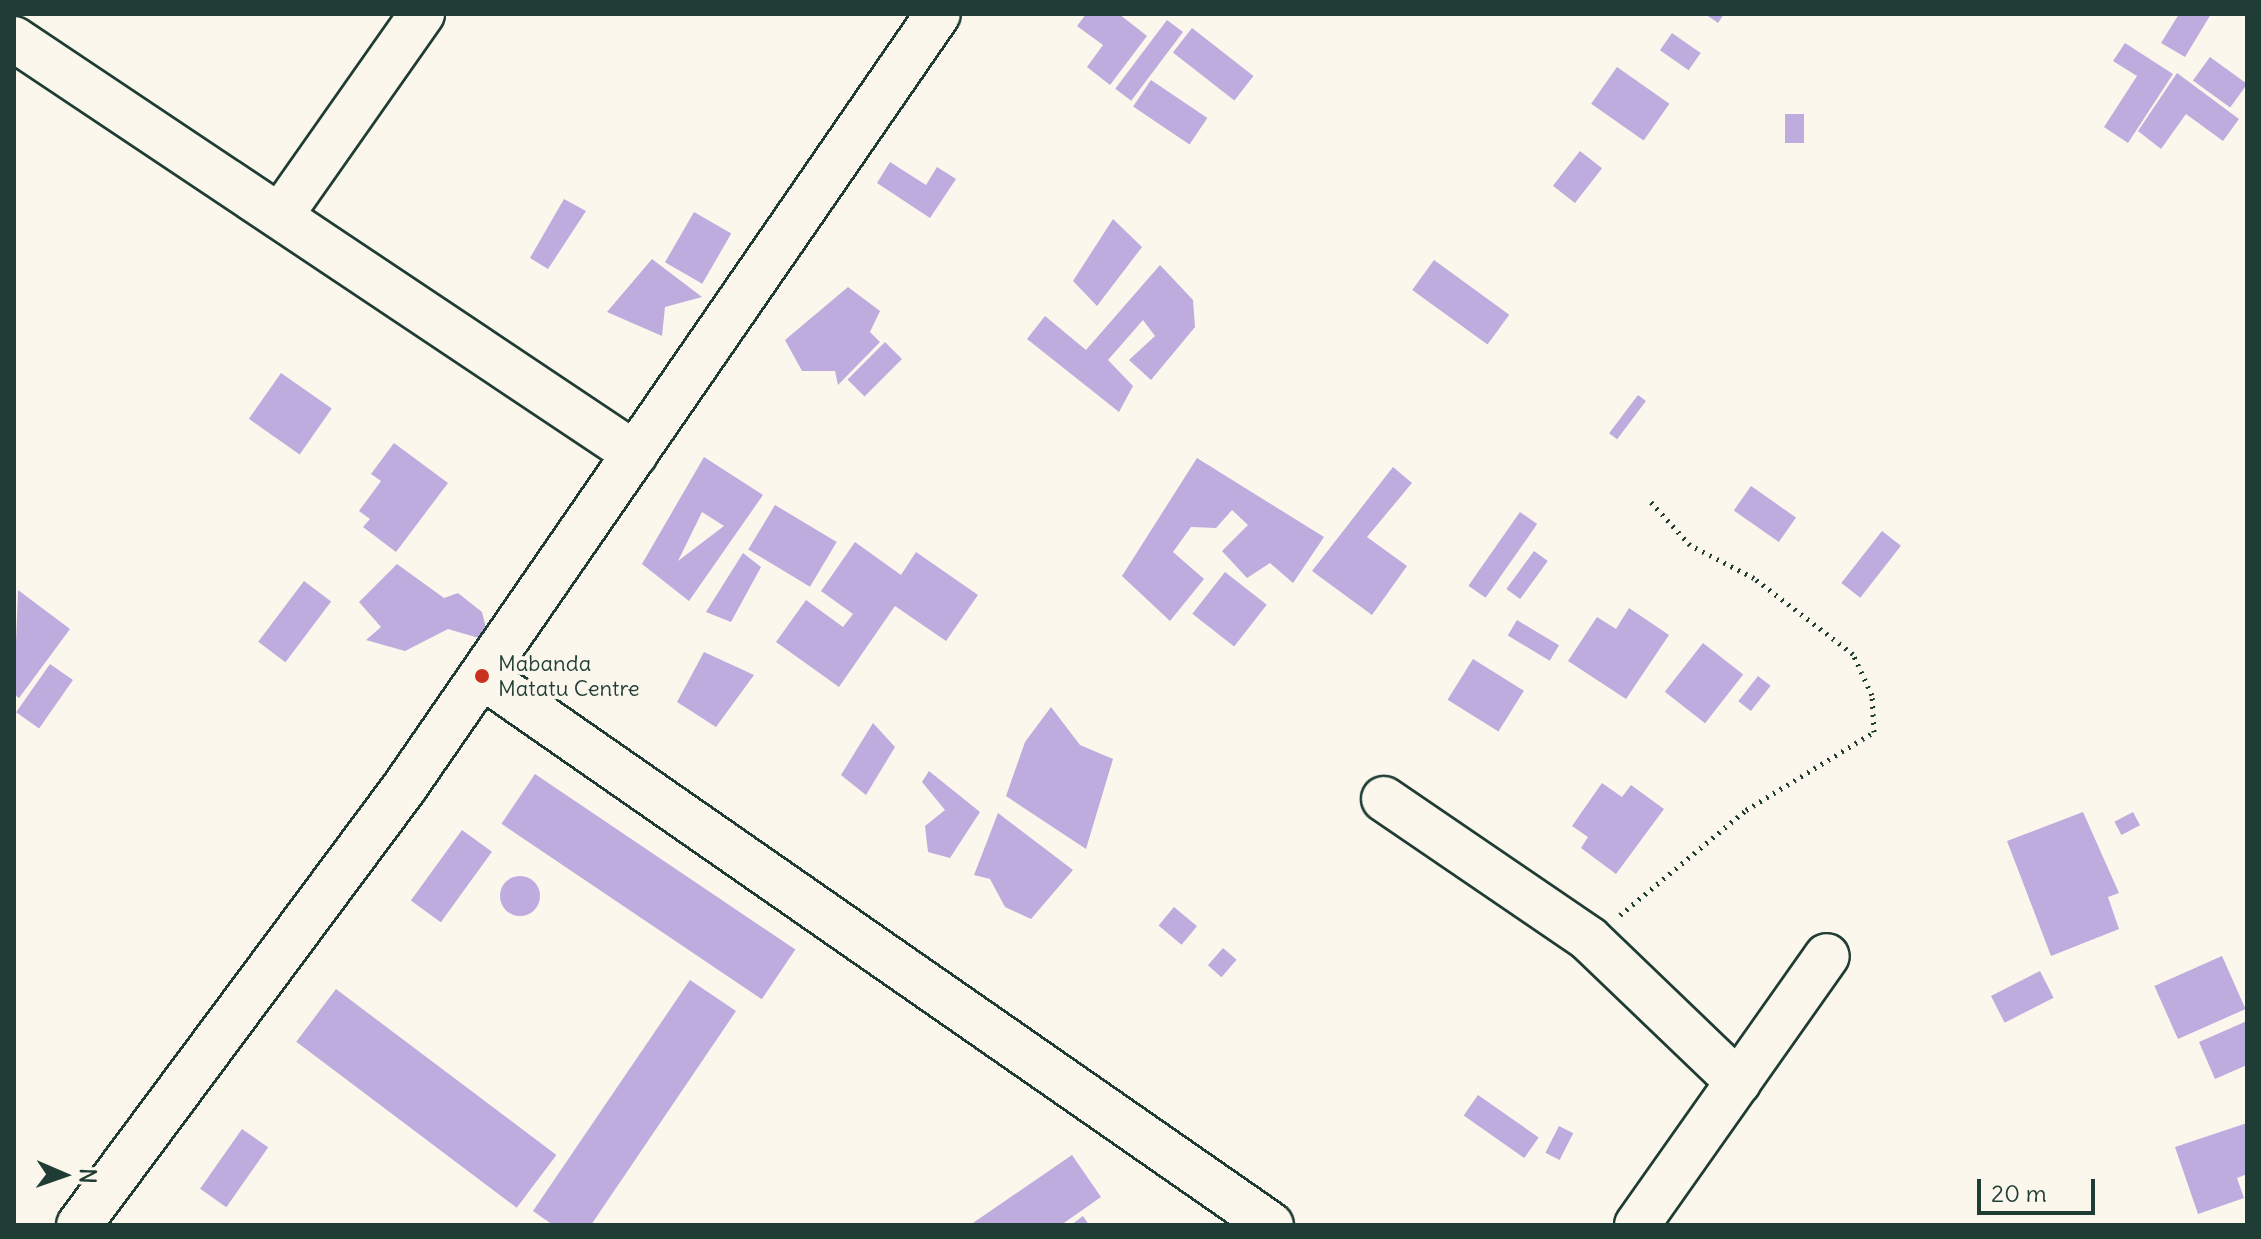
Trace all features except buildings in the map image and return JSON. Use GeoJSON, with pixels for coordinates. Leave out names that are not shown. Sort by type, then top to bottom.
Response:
{"type":"FeatureCollection","features":[{"type":"Feature","properties":{"kind":"street"},"geometry":{"type":"LineString","coordinates":[[280,216],[422,14]]}},
{"type":"Feature","properties":{"kind":"street"},"geometry":{"type":"LineString","coordinates":[[79,1225],[482,676],[938,14]]}},
{"type":"Feature","properties":{"kind":"street"},"geometry":{"type":"LineString","coordinates":[[14,39],[635,454]]}},
{"type":"Feature","properties":{"kind":"street"},"geometry":{"type":"LineString","coordinates":[[482,676],[1271,1225]]}},
{"type":"Feature","properties":{"kind":"street"},"geometry":{"type":"LineString","coordinates":[[1384,799],[1589,939],[1738,1082]]}},
{"type":"Feature","properties":{"kind":"street"},"geometry":{"type":"LineString","coordinates":[[1637,1225],[1827,956]]}},
{"type":"Feature","properties":{"kind":"path"},"geometry":{"type":"LineString","coordinates":[[1589,939],[1746,810],[1874,732],[1872,695],[1853,654],[1754,578],[1690,545],[1651,502]]}},
{"type":"Feature","properties":{"kind":"place","name":"Mabanda Matatu Centre"},"geometry":{"type":"Point","coordinates":[482,676]}}]}
